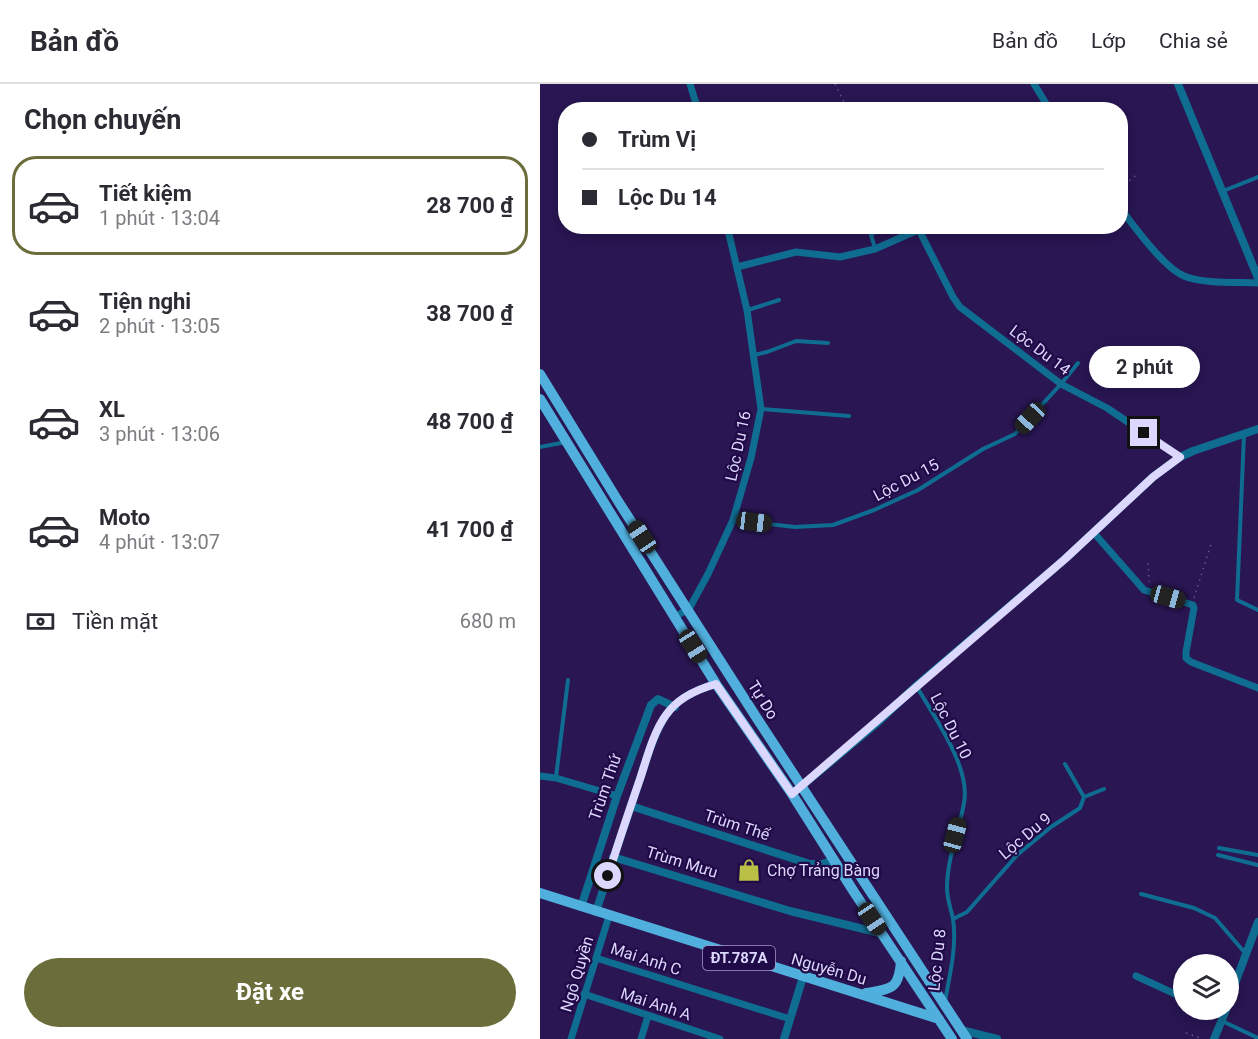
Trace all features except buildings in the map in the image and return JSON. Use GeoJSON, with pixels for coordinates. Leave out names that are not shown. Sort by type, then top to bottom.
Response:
{"type":"FeatureCollection","features":[{"type":"Feature","properties":{"kind":"main road","name":"Tự Do"},"geometry":{"type":"LineString","coordinates":[[540,374],[618,501],[964,1034]]}},
{"type":"Feature","properties":{"kind":"main road","name":"Tự Do"},"geometry":{"type":"LineString","coordinates":[[540,399],[716,684],[792,794],[880,933],[952,1039]]}},
{"type":"Feature","properties":{"kind":"main road","name":"Nguyễn Du"},"geometry":{"type":"LineString","coordinates":[[540,893],[803,978],[939,1019]]}},
{"type":"Feature","properties":{"kind":"main road"},"geometry":{"type":"LineString","coordinates":[[862,994],[884,990],[895,985],[900,978],[901,961]]}},
{"type":"Feature","properties":{"kind":"street"},"geometry":{"type":"LineString","coordinates":[[690,84],[696,102]]}},
{"type":"Feature","properties":{"kind":"street"},"geometry":{"type":"LineString","coordinates":[[1034,84],[1045,102]]}},
{"type":"Feature","properties":{"kind":"street"},"geometry":{"type":"LineString","coordinates":[[1179,84],[1258,278]]}},
{"type":"Feature","properties":{"kind":"street"},"geometry":{"type":"LineString","coordinates":[[1128,218],[1168,265],[1183,276],[1196,280],[1258,283]]}},
{"type":"Feature","properties":{"kind":"street","name":"Lộc Du 16"},"geometry":{"type":"LineString","coordinates":[[689,609],[733,520],[751,458],[761,409],[747,310],[730,234]]}},
{"type":"Feature","properties":{"kind":"street"},"geometry":{"type":"LineString","coordinates":[[737,267],[796,252],[840,256],[875,249],[910,234]]}},
{"type":"Feature","properties":{"kind":"street","name":"Lộc Du 14"},"geometry":{"type":"LineString","coordinates":[[921,234],[960,307],[1062,384],[1107,408],[1180,457]]}},
{"type":"Feature","properties":{"kind":"street"},"geometry":{"type":"LineString","coordinates":[[792,794],[876,724],[916,686],[1094,533],[1153,477],[1180,457],[1193,451],[1258,429]]}},
{"type":"Feature","properties":{"kind":"street"},"geometry":{"type":"LineString","coordinates":[[1094,533],[1139,586],[1148,592],[1193,605],[1186,658],[1258,688]]}},
{"type":"Feature","properties":{"kind":"street"},"geometry":{"type":"LineString","coordinates":[[674,618],[689,609]]}},
{"type":"Feature","properties":{"kind":"street"},"geometry":{"type":"LineString","coordinates":[[596,912],[660,727],[667,714],[686,697],[716,684]]}},
{"type":"Feature","properties":{"kind":"street","name":"Trùm Thứ"},"geometry":{"type":"LineString","coordinates":[[581,907],[616,796],[651,705],[658,699],[675,707]]}},
{"type":"Feature","properties":{"kind":"street"},"geometry":{"type":"LineString","coordinates":[[540,776],[556,778],[616,796]]}},
{"type":"Feature","properties":{"kind":"street","name":"Trùm Thể"},"geometry":{"type":"LineString","coordinates":[[631,806],[810,864],[822,864],[835,860]]}},
{"type":"Feature","properties":{"kind":"street","name":"Trùm Mưu"},"geometry":{"type":"LineString","coordinates":[[614,857],[790,911],[880,933]]}},
{"type":"Feature","properties":{"kind":"street","name":"Ngô Quyền"},"geometry":{"type":"LineString","coordinates":[[571,1039],[609,916]]}},
{"type":"Feature","properties":{"kind":"street"},"geometry":{"type":"LineString","coordinates":[[1239,973],[1246,955],[1254,944],[1258,922]]}},
{"type":"Feature","properties":{"kind":"street","name":"Mai Anh C"},"geometry":{"type":"LineString","coordinates":[[596,958],[790,1019]]}},
{"type":"Feature","properties":{"kind":"street"},"geometry":{"type":"LineString","coordinates":[[1136,976],[1173,993]]}},
{"type":"Feature","properties":{"kind":"street"},"geometry":{"type":"LineString","coordinates":[[784,1039],[803,978]]}},
{"type":"Feature","properties":{"kind":"street","name":"Mai Anh A"},"geometry":{"type":"LineString","coordinates":[[584,994],[720,1039]]}},
{"type":"Feature","properties":{"kind":"street"},"geometry":{"type":"LineString","coordinates":[[641,1039],[648,1016]]}},
{"type":"Feature","properties":{"kind":"street"},"geometry":{"type":"LineString","coordinates":[[1214,1039],[1222,1020]]}},
{"type":"Feature","properties":{"kind":"street"},"geometry":{"type":"LineString","coordinates":[[964,1034],[997,1039]]}},
{"type":"Feature","properties":{"kind":"lane"},"geometry":{"type":"LineString","coordinates":[[1222,191],[1258,177]]}},
{"type":"Feature","properties":{"kind":"lane"},"geometry":{"type":"LineString","coordinates":[[872,234],[875,249]]}},
{"type":"Feature","properties":{"kind":"lane"},"geometry":{"type":"LineString","coordinates":[[747,310],[778,300]]}},
{"type":"Feature","properties":{"kind":"lane"},"geometry":{"type":"LineString","coordinates":[[754,355],[796,341],[828,343]]}},
{"type":"Feature","properties":{"kind":"lane","name":"Lộc Du 15"},"geometry":{"type":"LineString","coordinates":[[733,520],[795,527],[833,525],[874,510],[918,489],[983,449],[1015,434],[1062,384],[1078,363]]}},
{"type":"Feature","properties":{"kind":"lane"},"geometry":{"type":"LineString","coordinates":[[761,409],[849,416]]}},
{"type":"Feature","properties":{"kind":"lane"},"geometry":{"type":"LineString","coordinates":[[1244,434],[1237,600],[1258,610]]}},
{"type":"Feature","properties":{"kind":"lane"},"geometry":{"type":"LineString","coordinates":[[540,447],[567,442]]}},
{"type":"Feature","properties":{"kind":"lane"},"geometry":{"type":"LineString","coordinates":[[556,778],[568,680]]}},
{"type":"Feature","properties":{"kind":"lane","name":"Lộc Du 10"},"geometry":{"type":"LineString","coordinates":[[916,686],[950,746],[964,786],[964,801],[951,851],[947,889],[953,919]]}},
{"type":"Feature","properties":{"kind":"lane"},"geometry":{"type":"LineString","coordinates":[[1065,764],[1084,797],[1104,789]]}},
{"type":"Feature","properties":{"kind":"lane","name":"Lộc Du 9"},"geometry":{"type":"LineString","coordinates":[[953,919],[967,912],[1017,855],[1051,827],[1080,808],[1084,797]]}},
{"type":"Feature","properties":{"kind":"lane"},"geometry":{"type":"LineString","coordinates":[[1219,848],[1258,855]]}},
{"type":"Feature","properties":{"kind":"lane"},"geometry":{"type":"LineString","coordinates":[[1218,855],[1258,865]]}},
{"type":"Feature","properties":{"kind":"lane"},"geometry":{"type":"LineString","coordinates":[[1141,894],[1194,908],[1215,918],[1246,955]]}},
{"type":"Feature","properties":{"kind":"lane","name":"Lộc Du 8"},"geometry":{"type":"LineString","coordinates":[[944,1004],[951,968],[953,919]]}},
{"type":"Feature","properties":{"kind":"lane"},"geometry":{"type":"LineString","coordinates":[[1231,1020],[1258,1038]]}},
{"type":"Feature","properties":{"kind":"path"},"geometry":{"type":"LineString","coordinates":[[835,84],[844,102]]}},
{"type":"Feature","properties":{"kind":"path"},"geometry":{"type":"LineString","coordinates":[[1128,182],[1139,173]]}},
{"type":"Feature","properties":{"kind":"path"},"geometry":{"type":"LineString","coordinates":[[1193,605],[1212,541]]}},
{"type":"Feature","properties":{"kind":"path"},"geometry":{"type":"LineString","coordinates":[[1148,563],[1150,579],[1148,592]]}},
{"type":"Feature","properties":{"kind":"path"},"geometry":{"type":"LineString","coordinates":[[1186,1033],[1203,1039]]}},
{"type":"Feature","properties":{"kind":"place","name":"Chợ Trảng Bàng"},"geometry":{"type":"Point","coordinates":[749,870]}},
{"type":"Feature","properties":{"kind":"route"},"geometry":{"type":"LineString","coordinates":[[608,876],[646,760],[660,727],[667,714],[686,697],[716,684],[792,794],[1065,559],[1153,477],[1180,457],[1144,433]]}}]}
